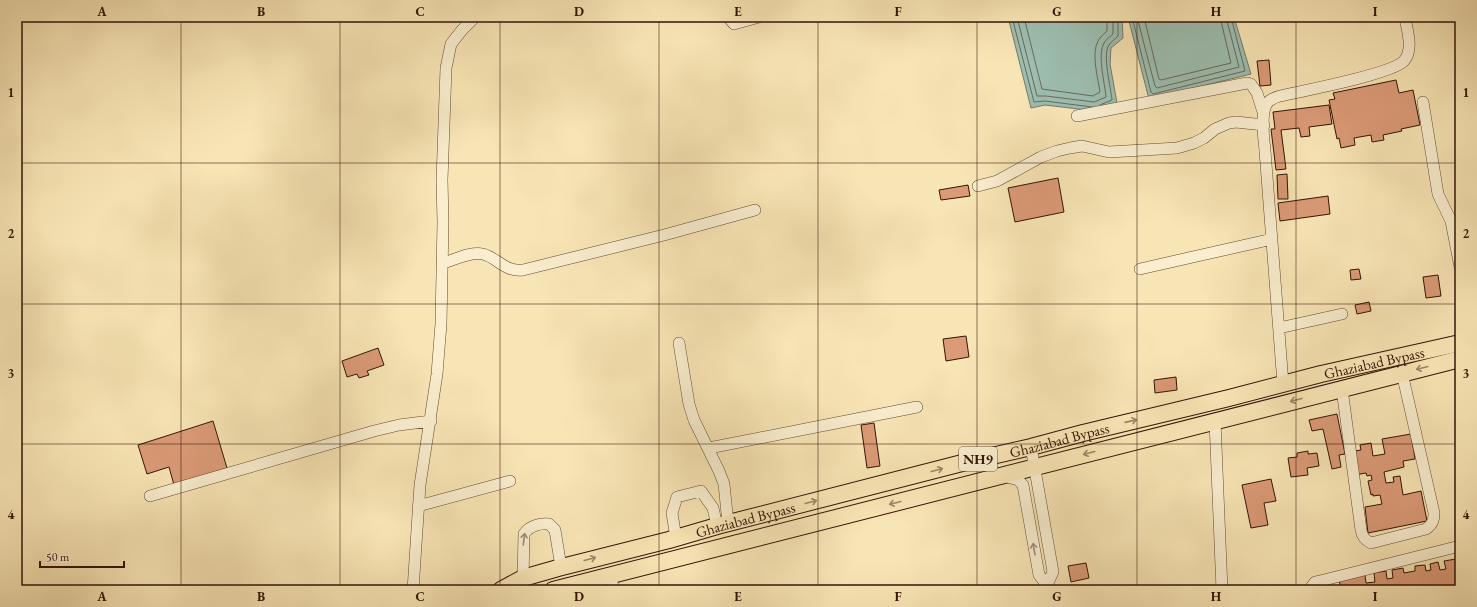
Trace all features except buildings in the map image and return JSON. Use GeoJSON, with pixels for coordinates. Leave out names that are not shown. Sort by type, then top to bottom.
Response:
{"type":"FeatureCollection","features":[{"type":"Feature","properties":{"kind":"highway","name":"Ghaziabad Bypass"},"geometry":{"type":"LineString","coordinates":[[501,590],[523,578],[561,567],[833,496],[1031,447],[1083,432],[1321,374],[1460,343]]}},
{"type":"Feature","properties":{"kind":"highway","name":"Ghaziabad Bypass"},"geometry":{"type":"LineString","coordinates":[[553,590],[612,583],[836,518],[1460,359]]}},
{"type":"Feature","properties":{"kind":"highway"},"geometry":{"type":"LineString","coordinates":[[833,496],[836,518]]}},
{"type":"Feature","properties":{"kind":"street"},"geometry":{"type":"LineString","coordinates":[[413,590],[420,485],[431,421],[441,324],[443,263],[442,180],[446,68],[451,44],[475,17]]}},
{"type":"Feature","properties":{"kind":"street"},"geometry":{"type":"LineString","coordinates":[[728,17],[734,24],[759,17]]}},
{"type":"Feature","properties":{"kind":"street"},"geometry":{"type":"LineString","coordinates":[[1263,112],[1270,100],[1280,96],[1397,67],[1404,61],[1409,51],[1410,44],[1405,17]]}},
{"type":"Feature","properties":{"kind":"street"},"geometry":{"type":"LineString","coordinates":[[1077,116],[1247,83],[1251,84],[1257,93],[1263,112],[1284,384]]}},
{"type":"Feature","properties":{"kind":"street"},"geometry":{"type":"LineString","coordinates":[[1423,102],[1438,194],[1452,222],[1460,267]]}},
{"type":"Feature","properties":{"kind":"street"},"geometry":{"type":"LineString","coordinates":[[978,186],[997,181],[1041,157],[1070,148],[1082,146],[1109,152],[1177,148],[1204,138],[1215,129],[1229,123],[1236,122],[1264,125]]}},
{"type":"Feature","properties":{"kind":"street"},"geometry":{"type":"LineString","coordinates":[[443,263],[467,256],[482,254],[514,271],[523,270],[664,235],[755,210]]}},
{"type":"Feature","properties":{"kind":"street"},"geometry":{"type":"LineString","coordinates":[[1140,269],[1272,239]]}},
{"type":"Feature","properties":{"kind":"street"},"geometry":{"type":"LineString","coordinates":[[1279,328],[1342,314]]}},
{"type":"Feature","properties":{"kind":"street"},"geometry":{"type":"LineString","coordinates":[[678,343],[691,409],[700,434],[709,448],[724,484],[723,525]]}},
{"type":"Feature","properties":{"kind":"street"},"geometry":{"type":"LineString","coordinates":[[1342,389],[1362,536],[1366,541],[1371,543],[1426,529],[1432,525],[1434,513],[1402,373]]}},
{"type":"Feature","properties":{"kind":"street"},"geometry":{"type":"LineString","coordinates":[[709,448],[917,407]]}},
{"type":"Feature","properties":{"kind":"street"},"geometry":{"type":"LineString","coordinates":[[150,496],[374,431],[399,425],[431,421]]}},
{"type":"Feature","properties":{"kind":"street"},"geometry":{"type":"LineString","coordinates":[[1215,421],[1222,590]]}},
{"type":"Feature","properties":{"kind":"street"},"geometry":{"type":"LineString","coordinates":[[1031,447],[1053,572],[1048,587]]}},
{"type":"Feature","properties":{"kind":"street"},"geometry":{"type":"LineString","coordinates":[[1002,475],[1018,480],[1023,485],[1039,575],[1048,587]]}},
{"type":"Feature","properties":{"kind":"street"},"geometry":{"type":"LineString","coordinates":[[418,506],[510,481]]}},
{"type":"Feature","properties":{"kind":"street"},"geometry":{"type":"LineString","coordinates":[[676,538],[672,513],[677,497],[701,491],[723,525]]}},
{"type":"Feature","properties":{"kind":"street"},"geometry":{"type":"LineString","coordinates":[[523,578],[524,534],[528,529],[536,525],[549,524],[555,530],[561,567]]}},
{"type":"Feature","properties":{"kind":"street"},"geometry":{"type":"LineString","coordinates":[[1309,590],[1315,582],[1460,546]]}},
{"type":"Feature","properties":{"kind":"water"},"geometry":{"type":"Polygon","coordinates":[[[1008,17],[1122,17],[1123,38],[1111,48],[1110,64],[1117,103],[1095,111],[1045,105],[1031,108],[1008,17]]]}},
{"type":"Feature","properties":{"kind":"water"},"geometry":{"type":"Polygon","coordinates":[[[1128,17],[1234,17],[1251,74],[1149,99],[1128,17]]]}}]}
